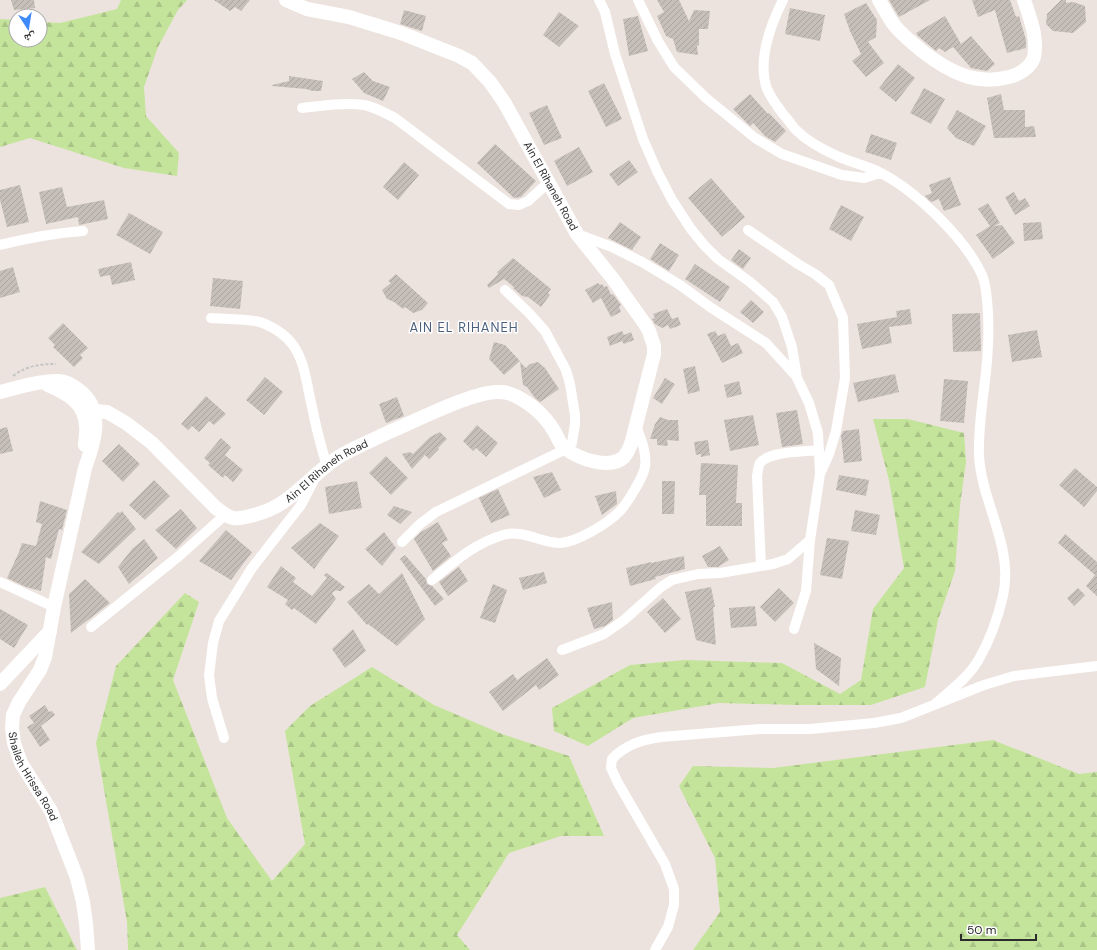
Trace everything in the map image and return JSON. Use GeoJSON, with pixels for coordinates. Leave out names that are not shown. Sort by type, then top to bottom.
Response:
{"type":"FeatureCollection","features":[{"type":"Feature","properties":{"kind":"street","name":"Ain El Rihaneh Road"},"geometry":{"type":"LineString","coordinates":[[225,515],[234,518],[244,518],[275,507],[287,500],[340,456],[415,420],[476,396],[495,393],[509,393],[519,398],[541,414],[562,443],[588,460],[615,463],[623,458],[628,452],[632,441],[654,354],[654,346],[649,332],[641,319],[614,279],[577,234],[504,102],[490,82],[472,63],[459,56],[401,33],[349,17],[307,9],[286,0]]}},
{"type":"Feature","properties":{"kind":"street"},"geometry":{"type":"LineString","coordinates":[[599,0],[605,12],[615,54],[631,106],[657,172],[682,216],[704,245],[718,259],[750,282],[773,302],[782,317],[789,336],[797,378]]}},
{"type":"Feature","properties":{"kind":"street"},"geometry":{"type":"LineString","coordinates":[[638,0],[658,41],[674,67],[706,98],[755,138],[782,154],[842,175],[864,178],[880,173]]}},
{"type":"Feature","properties":{"kind":"street"},"geometry":{"type":"LineString","coordinates":[[783,0],[772,24],[766,46],[764,78],[768,91],[773,100],[796,130],[808,139],[836,156],[880,173],[925,204],[956,236],[983,277],[987,301],[989,336],[979,433],[979,457],[982,480],[1001,541],[1006,570],[1003,593],[996,618],[979,660],[964,678],[935,704]]}},
{"type":"Feature","properties":{"kind":"street"},"geometry":{"type":"LineString","coordinates":[[879,0],[894,25],[924,52],[954,72],[984,80],[1002,79],[1015,76],[1026,69],[1033,58],[1033,30],[1024,0]]}},
{"type":"Feature","properties":{"kind":"street"},"geometry":{"type":"LineString","coordinates":[[302,108],[349,104],[365,105],[381,111],[395,118],[510,204],[518,205],[528,201],[549,182]]}},
{"type":"Feature","properties":{"kind":"street"},"geometry":{"type":"LineString","coordinates":[[748,230],[815,274],[829,285],[843,318],[845,378],[836,431],[829,454],[820,474]]}},
{"type":"Feature","properties":{"kind":"street"},"geometry":{"type":"LineString","coordinates":[[0,245],[33,237],[84,231]]}},
{"type":"Feature","properties":{"kind":"street"},"geometry":{"type":"LineString","coordinates":[[577,234],[612,247],[642,262],[680,285],[710,307],[766,342],[797,378],[809,403],[818,433],[820,474],[810,540],[806,591],[794,629]]}},
{"type":"Feature","properties":{"kind":"street"},"geometry":{"type":"LineString","coordinates":[[402,542],[420,524],[436,512],[562,443],[575,424],[570,384],[563,365],[545,330],[529,312],[505,290]]}},
{"type":"Feature","properties":{"kind":"street"},"geometry":{"type":"LineString","coordinates":[[211,318],[258,322],[274,329],[289,340],[299,355],[305,372],[322,470],[301,505],[252,568],[219,621],[213,643],[209,675],[212,698],[224,738]]}},
{"type":"Feature","properties":{"kind":"street"},"geometry":{"type":"LineString","coordinates":[[0,392],[42,382],[60,381],[74,386],[85,395],[90,418],[107,412],[118,418],[152,444],[215,507],[225,515],[179,556],[91,627]]}},
{"type":"Feature","properties":{"kind":"street","name":"Shaileh Hrissa Road"},"geometry":{"type":"LineString","coordinates":[[88,950],[86,923],[77,878],[51,811],[21,763],[14,742],[12,728],[13,716],[19,702],[40,670],[51,630],[54,607],[85,468],[84,450],[90,418]]}},
{"type":"Feature","properties":{"kind":"street"},"geometry":{"type":"LineString","coordinates":[[432,580],[472,548],[504,534],[519,534],[558,543],[570,542],[591,532],[619,512],[638,483],[645,468],[644,450],[636,424]]}},
{"type":"Feature","properties":{"kind":"street"},"geometry":{"type":"LineString","coordinates":[[761,566],[757,476],[760,464],[768,457],[778,454],[819,450]]}},
{"type":"Feature","properties":{"kind":"street"},"geometry":{"type":"LineString","coordinates":[[562,650],[604,634],[624,620],[661,587],[672,580],[698,574],[773,564],[788,559],[810,540]]}},
{"type":"Feature","properties":{"kind":"street"},"geometry":{"type":"LineString","coordinates":[[0,582],[54,607]]}},
{"type":"Feature","properties":{"kind":"street"},"geometry":{"type":"LineString","coordinates":[[0,684],[51,630]]}},
{"type":"Feature","properties":{"kind":"street"},"geometry":{"type":"LineString","coordinates":[[655,950],[668,927],[674,905],[674,889],[665,864],[618,783],[611,768],[612,759],[618,752],[644,739],[661,737],[760,729],[810,729],[874,723],[901,718],[984,685],[1014,676],[1097,666]]}},
{"type":"Feature","properties":{"kind":"path"},"geometry":{"type":"LineString","coordinates":[[11,377],[25,368],[34,365],[56,364]]}},
{"type":"Feature","properties":{"kind":"green space"},"geometry":{"type":"Polygon","coordinates":[[[121,0],[187,0],[178,10],[158,47],[144,87],[146,116],[179,153],[177,176],[124,168],[30,138],[0,147],[0,19],[8,20],[8,48],[48,48],[48,22],[60,23],[117,9],[121,0]]]}},
{"type":"Feature","properties":{"kind":"green space"},"geometry":{"type":"Polygon","coordinates":[[[873,419],[908,419],[964,433],[966,462],[960,505],[955,571],[938,620],[925,687],[871,705],[719,703],[633,718],[588,746],[554,731],[552,708],[630,665],[685,660],[782,663],[840,694],[861,680],[873,609],[904,568],[889,480],[873,419]]]}},
{"type":"Feature","properties":{"kind":"green space"},"geometry":{"type":"Polygon","coordinates":[[[185,593],[199,602],[173,680],[227,818],[272,881],[305,844],[285,731],[310,706],[372,667],[434,705],[502,734],[569,756],[604,836],[561,836],[509,853],[457,935],[470,950],[128,950],[127,922],[96,743],[116,666],[185,593]]]}},
{"type":"Feature","properties":{"kind":"green space"},"geometry":{"type":"Polygon","coordinates":[[[993,740],[1079,774],[1097,772],[1097,950],[693,950],[720,912],[715,858],[679,786],[693,766],[773,768],[993,740]]]}},
{"type":"Feature","properties":{"kind":"green space"},"geometry":{"type":"Polygon","coordinates":[[[45,887],[77,950],[0,950],[0,898],[45,887]]]}},
{"type":"Feature","properties":{"kind":"building"},"geometry":{"type":"Polygon","coordinates":[[[11,0],[34,0],[35,8],[13,8],[11,0]]]}},
{"type":"Feature","properties":{"kind":"building"},"geometry":{"type":"Polygon","coordinates":[[[214,0],[250,0],[241,11],[235,7],[230,11],[214,0]]]}},
{"type":"Feature","properties":{"kind":"building"},"geometry":{"type":"Polygon","coordinates":[[[657,0],[679,0],[689,21],[694,10],[710,11],[708,29],[699,29],[699,45],[697,46],[698,55],[677,52],[673,39],[666,36],[657,16],[664,12],[657,0]]]}},
{"type":"Feature","properties":{"kind":"building"},"geometry":{"type":"Polygon","coordinates":[[[889,0],[930,0],[899,17],[889,0]]]}},
{"type":"Feature","properties":{"kind":"building"},"geometry":{"type":"Polygon","coordinates":[[[972,0],[1010,0],[1016,17],[1019,16],[1026,40],[1026,48],[1007,53],[995,10],[978,17],[972,0]]]}},
{"type":"Feature","properties":{"kind":"building"},"geometry":{"type":"Polygon","coordinates":[[[1061,0],[1066,0],[1066,3],[1073,2],[1085,6],[1086,22],[1073,33],[1053,31],[1046,24],[1047,14],[1061,0]]]}},
{"type":"Feature","properties":{"kind":"building"},"geometry":{"type":"Polygon","coordinates":[[[866,3],[877,20],[876,37],[868,42],[884,63],[866,77],[852,61],[861,54],[844,14],[866,3]]]}},
{"type":"Feature","properties":{"kind":"building"},"geometry":{"type":"Polygon","coordinates":[[[790,8],[825,15],[820,41],[785,34],[790,8]]]}},
{"type":"Feature","properties":{"kind":"building"},"geometry":{"type":"Polygon","coordinates":[[[404,10],[426,16],[422,31],[400,24],[404,10]]]}},
{"type":"Feature","properties":{"kind":"building"},"geometry":{"type":"Polygon","coordinates":[[[559,12],[579,26],[559,47],[543,35],[559,12]]]}},
{"type":"Feature","properties":{"kind":"building"},"geometry":{"type":"Polygon","coordinates":[[[638,16],[648,51],[629,56],[623,19],[638,16]]]}},
{"type":"Feature","properties":{"kind":"building"},"geometry":{"type":"Polygon","coordinates":[[[945,16],[961,44],[971,36],[995,64],[987,71],[971,68],[953,47],[945,52],[939,48],[936,51],[916,33],[945,16]]]}},
{"type":"Feature","properties":{"kind":"building"},"geometry":{"type":"Polygon","coordinates":[[[898,64],[915,78],[896,102],[879,88],[898,64]]]}},
{"type":"Feature","properties":{"kind":"building"},"geometry":{"type":"Polygon","coordinates":[[[364,72],[373,81],[390,87],[383,101],[364,93],[352,79],[364,72]]]}},
{"type":"Feature","properties":{"kind":"building"},"geometry":{"type":"Polygon","coordinates":[[[289,76],[323,81],[321,91],[272,86],[289,81],[289,76]]]}},
{"type":"Feature","properties":{"kind":"building"},"geometry":{"type":"Polygon","coordinates":[[[604,83],[622,119],[606,127],[588,91],[604,83]]]}},
{"type":"Feature","properties":{"kind":"building"},"geometry":{"type":"Polygon","coordinates":[[[924,88],[945,99],[931,124],[910,113],[924,88]]]}},
{"type":"Feature","properties":{"kind":"building"},"geometry":{"type":"Polygon","coordinates":[[[750,94],[786,131],[775,142],[765,136],[753,123],[750,126],[733,109],[750,94]]]}},
{"type":"Feature","properties":{"kind":"building"},"geometry":{"type":"Polygon","coordinates":[[[1001,94],[1004,110],[1025,110],[1025,127],[1034,126],[1036,137],[994,138],[987,98],[1001,94]]]}},
{"type":"Feature","properties":{"kind":"building"},"geometry":{"type":"Polygon","coordinates":[[[547,105],[562,138],[544,145],[529,113],[547,105]]]}},
{"type":"Feature","properties":{"kind":"building"},"geometry":{"type":"Polygon","coordinates":[[[957,110],[986,126],[974,146],[956,138],[947,128],[957,110]]]}},
{"type":"Feature","properties":{"kind":"building"},"geometry":{"type":"Polygon","coordinates":[[[871,134],[897,143],[891,160],[865,152],[871,134]]]}},
{"type":"Feature","properties":{"kind":"building"},"geometry":{"type":"Polygon","coordinates":[[[495,144],[536,181],[521,197],[514,198],[477,163],[495,144]]]}},
{"type":"Feature","properties":{"kind":"building"},"geometry":{"type":"Polygon","coordinates":[[[579,147],[593,172],[567,186],[554,161],[579,147]]]}},
{"type":"Feature","properties":{"kind":"building"},"geometry":{"type":"Polygon","coordinates":[[[629,160],[638,172],[618,186],[609,174],[629,160]]]}},
{"type":"Feature","properties":{"kind":"building"},"geometry":{"type":"Polygon","coordinates":[[[404,162],[419,175],[398,200],[383,187],[404,162]]]}},
{"type":"Feature","properties":{"kind":"building"},"geometry":{"type":"Polygon","coordinates":[[[950,177],[961,205],[944,211],[939,199],[931,202],[925,196],[932,193],[929,185],[950,177]]]}},
{"type":"Feature","properties":{"kind":"building"},"geometry":{"type":"Polygon","coordinates":[[[711,178],[745,217],[722,237],[688,198],[711,178]]]}},
{"type":"Feature","properties":{"kind":"building"},"geometry":{"type":"Polygon","coordinates":[[[20,185],[29,222],[7,227],[0,200],[0,190],[20,185]]]}},
{"type":"Feature","properties":{"kind":"building"},"geometry":{"type":"Polygon","coordinates":[[[62,187],[67,207],[104,200],[108,219],[79,225],[78,217],[46,224],[39,192],[62,187]]]}},
{"type":"Feature","properties":{"kind":"building"},"geometry":{"type":"Polygon","coordinates":[[[1014,192],[1019,201],[1025,198],[1030,206],[1015,215],[1005,197],[1014,192]]]}},
{"type":"Feature","properties":{"kind":"building"},"geometry":{"type":"Polygon","coordinates":[[[988,203],[1000,223],[994,226],[1002,225],[1015,243],[993,259],[976,235],[990,226],[978,209],[988,203]]]}},
{"type":"Feature","properties":{"kind":"building"},"geometry":{"type":"Polygon","coordinates":[[[841,205],[864,217],[851,241],[829,229],[841,205]]]}},
{"type":"Feature","properties":{"kind":"building"},"geometry":{"type":"Polygon","coordinates":[[[129,213],[163,232],[150,254],[116,235],[129,213]]]}},
{"type":"Feature","properties":{"kind":"building"},"geometry":{"type":"Polygon","coordinates":[[[620,222],[641,237],[632,250],[608,238],[620,222]]]}},
{"type":"Feature","properties":{"kind":"building"},"geometry":{"type":"Polygon","coordinates":[[[1041,222],[1043,239],[1024,241],[1023,223],[1041,222]]]}},
{"type":"Feature","properties":{"kind":"building"},"geometry":{"type":"Polygon","coordinates":[[[660,243],[679,255],[669,271],[650,259],[660,243]]]}},
{"type":"Feature","properties":{"kind":"building"},"geometry":{"type":"Polygon","coordinates":[[[739,249],[751,258],[743,269],[731,260],[739,249]]]}},
{"type":"Feature","properties":{"kind":"building"},"geometry":{"type":"Polygon","coordinates":[[[513,258],[551,289],[548,293],[550,295],[541,307],[528,297],[522,296],[504,279],[489,288],[487,285],[498,274],[497,272],[513,258]]]}},
{"type":"Feature","properties":{"kind":"building"},"geometry":{"type":"Polygon","coordinates":[[[131,262],[135,280],[112,285],[110,275],[100,277],[98,269],[131,262]]]}},
{"type":"Feature","properties":{"kind":"building"},"geometry":{"type":"Polygon","coordinates":[[[695,264],[730,287],[720,302],[685,279],[695,264]]]}},
{"type":"Feature","properties":{"kind":"building"},"geometry":{"type":"Polygon","coordinates":[[[13,267],[20,292],[0,298],[0,271],[13,267]]]}},
{"type":"Feature","properties":{"kind":"building"},"geometry":{"type":"Polygon","coordinates":[[[396,274],[428,303],[422,310],[413,313],[405,307],[403,309],[387,299],[382,290],[391,283],[388,281],[396,274]]]}},
{"type":"Feature","properties":{"kind":"building"},"geometry":{"type":"Polygon","coordinates":[[[213,278],[243,281],[240,309],[210,306],[213,278]]]}},
{"type":"Feature","properties":{"kind":"building"},"geometry":{"type":"Polygon","coordinates":[[[598,283],[600,285],[602,284],[604,287],[607,286],[611,295],[613,294],[621,305],[619,307],[621,312],[611,317],[601,298],[593,303],[585,290],[598,283]]]}},
{"type":"Feature","properties":{"kind":"building"},"geometry":{"type":"Polygon","coordinates":[[[751,300],[764,312],[753,323],[740,312],[751,300]]]}},
{"type":"Feature","properties":{"kind":"building"},"geometry":{"type":"Polygon","coordinates":[[[667,309],[672,319],[678,317],[681,325],[670,329],[668,325],[662,328],[655,324],[652,319],[655,318],[653,314],[667,309]]]}},
{"type":"Feature","properties":{"kind":"building"},"geometry":{"type":"Polygon","coordinates":[[[910,309],[912,324],[889,327],[892,343],[862,349],[857,324],[897,317],[896,311],[910,309]]]}},
{"type":"Feature","properties":{"kind":"building"},"geometry":{"type":"Polygon","coordinates":[[[980,313],[981,351],[953,352],[952,314],[980,313]]]}},
{"type":"Feature","properties":{"kind":"building"},"geometry":{"type":"Polygon","coordinates":[[[63,323],[88,348],[80,355],[83,358],[74,367],[53,347],[55,345],[48,338],[63,323]]]}},
{"type":"Feature","properties":{"kind":"building"},"geometry":{"type":"Polygon","coordinates":[[[1037,330],[1042,357],[1012,362],[1008,335],[1037,330]]]}},
{"type":"Feature","properties":{"kind":"building"},"geometry":{"type":"Polygon","coordinates":[[[622,331],[624,335],[631,332],[634,340],[624,344],[622,341],[610,346],[607,337],[622,331]]]}},
{"type":"Feature","properties":{"kind":"building"},"geometry":{"type":"Polygon","coordinates":[[[715,331],[718,336],[725,333],[731,346],[738,343],[743,353],[722,363],[707,334],[715,331]]]}},
{"type":"Feature","properties":{"kind":"building"},"geometry":{"type":"Polygon","coordinates":[[[494,342],[505,345],[520,361],[504,375],[489,359],[494,342]]]}},
{"type":"Feature","properties":{"kind":"building"},"geometry":{"type":"Polygon","coordinates":[[[520,362],[526,368],[530,364],[538,362],[545,368],[559,389],[540,402],[527,387],[523,385],[520,362]]]}},
{"type":"Feature","properties":{"kind":"building"},"geometry":{"type":"Polygon","coordinates":[[[695,366],[700,391],[688,394],[683,369],[695,366]]]}},
{"type":"Feature","properties":{"kind":"building"},"geometry":{"type":"Polygon","coordinates":[[[895,374],[899,392],[858,402],[853,383],[895,374]]]}},
{"type":"Feature","properties":{"kind":"building"},"geometry":{"type":"Polygon","coordinates":[[[265,377],[283,392],[264,415],[246,400],[265,377]]]}},
{"type":"Feature","properties":{"kind":"building"},"geometry":{"type":"Polygon","coordinates":[[[665,378],[675,384],[662,404],[653,398],[665,378]]]}},
{"type":"Feature","properties":{"kind":"building"},"geometry":{"type":"Polygon","coordinates":[[[944,379],[968,381],[964,423],[940,421],[944,379]]]}},
{"type":"Feature","properties":{"kind":"building"},"geometry":{"type":"Polygon","coordinates":[[[739,381],[742,394],[727,398],[724,385],[739,381]]]}},
{"type":"Feature","properties":{"kind":"building"},"geometry":{"type":"Polygon","coordinates":[[[206,396],[226,414],[214,425],[209,421],[199,432],[192,426],[188,430],[181,424],[206,396]]]}},
{"type":"Feature","properties":{"kind":"building"},"geometry":{"type":"Polygon","coordinates":[[[397,397],[404,416],[386,423],[379,404],[397,397]]]}},
{"type":"Feature","properties":{"kind":"building"},"geometry":{"type":"Polygon","coordinates":[[[797,410],[803,444],[782,447],[776,413],[797,410]]]}},
{"type":"Feature","properties":{"kind":"building"},"geometry":{"type":"Polygon","coordinates":[[[753,415],[759,445],[730,451],[724,420],[753,415]]]}},
{"type":"Feature","properties":{"kind":"building"},"geometry":{"type":"Polygon","coordinates":[[[660,417],[668,420],[678,420],[679,441],[667,440],[668,446],[657,445],[657,439],[650,439],[655,424],[660,417]]]}},
{"type":"Feature","properties":{"kind":"building"},"geometry":{"type":"Polygon","coordinates":[[[477,425],[498,443],[486,457],[476,448],[473,451],[463,441],[477,425]]]}},
{"type":"Feature","properties":{"kind":"building"},"geometry":{"type":"Polygon","coordinates":[[[7,427],[13,451],[0,454],[0,429],[7,427]]]}},
{"type":"Feature","properties":{"kind":"building"},"geometry":{"type":"Polygon","coordinates":[[[859,429],[862,461],[844,463],[841,436],[843,431],[859,429]]]}},
{"type":"Feature","properties":{"kind":"building"},"geometry":{"type":"Polygon","coordinates":[[[440,432],[447,439],[429,459],[425,455],[412,469],[402,454],[410,452],[413,454],[430,437],[440,432]]]}},
{"type":"Feature","properties":{"kind":"building"},"geometry":{"type":"Polygon","coordinates":[[[221,438],[231,447],[225,455],[243,470],[233,482],[225,475],[223,478],[208,465],[210,463],[204,458],[221,438]]]}},
{"type":"Feature","properties":{"kind":"building"},"geometry":{"type":"Polygon","coordinates":[[[708,440],[710,455],[701,457],[701,454],[696,455],[694,442],[708,440]]]}},
{"type":"Feature","properties":{"kind":"building"},"geometry":{"type":"Polygon","coordinates":[[[119,444],[140,464],[123,482],[102,461],[119,444]]]}},
{"type":"Feature","properties":{"kind":"building"},"geometry":{"type":"Polygon","coordinates":[[[386,456],[408,478],[391,495],[369,473],[386,456]]]}},
{"type":"Feature","properties":{"kind":"building"},"geometry":{"type":"Polygon","coordinates":[[[701,463],[738,465],[736,503],[742,503],[742,526],[706,526],[706,495],[699,495],[701,463]]]}},
{"type":"Feature","properties":{"kind":"building"},"geometry":{"type":"Polygon","coordinates":[[[1075,468],[1097,487],[1097,491],[1084,507],[1059,485],[1075,468]]]}},
{"type":"Feature","properties":{"kind":"building"},"geometry":{"type":"Polygon","coordinates":[[[552,472],[561,490],[544,498],[533,477],[552,472]]]}},
{"type":"Feature","properties":{"kind":"building"},"geometry":{"type":"Polygon","coordinates":[[[839,475],[869,480],[866,496],[836,490],[839,475]]]}},
{"type":"Feature","properties":{"kind":"building"},"geometry":{"type":"Polygon","coordinates":[[[154,480],[170,496],[145,520],[129,505],[154,480]]]}},
{"type":"Feature","properties":{"kind":"building"},"geometry":{"type":"Polygon","coordinates":[[[357,481],[362,508],[329,514],[325,487],[357,481]]]}},
{"type":"Feature","properties":{"kind":"building"},"geometry":{"type":"Polygon","coordinates":[[[662,481],[675,481],[674,514],[662,514],[662,481]]]}},
{"type":"Feature","properties":{"kind":"building"},"geometry":{"type":"Polygon","coordinates":[[[498,489],[510,515],[491,523],[479,498],[498,489]]]}},
{"type":"Feature","properties":{"kind":"building"},"geometry":{"type":"Polygon","coordinates":[[[616,491],[617,504],[602,515],[595,496],[616,491]]]}},
{"type":"Feature","properties":{"kind":"building"},"geometry":{"type":"Polygon","coordinates":[[[40,501],[67,510],[62,530],[59,529],[51,559],[46,557],[41,591],[26,587],[7,578],[22,543],[36,546],[42,524],[36,522],[40,501]]]}},
{"type":"Feature","properties":{"kind":"building"},"geometry":{"type":"Polygon","coordinates":[[[394,506],[412,512],[400,524],[387,515],[394,506]]]}},
{"type":"Feature","properties":{"kind":"building"},"geometry":{"type":"Polygon","coordinates":[[[181,509],[197,528],[176,549],[155,530],[181,509]]]}},
{"type":"Feature","properties":{"kind":"building"},"geometry":{"type":"Polygon","coordinates":[[[855,510],[880,515],[876,535],[851,531],[855,510]]]}},
{"type":"Feature","properties":{"kind":"building"},"geometry":{"type":"Polygon","coordinates":[[[122,511],[136,529],[99,564],[81,552],[118,512],[120,513],[122,511]]]}},
{"type":"Feature","properties":{"kind":"building"},"geometry":{"type":"Polygon","coordinates":[[[438,522],[448,540],[442,543],[451,556],[433,571],[414,539],[421,532],[438,522]]]}},
{"type":"Feature","properties":{"kind":"building"},"geometry":{"type":"Polygon","coordinates":[[[320,523],[339,536],[314,569],[291,548],[320,523]]]}},
{"type":"Feature","properties":{"kind":"building"},"geometry":{"type":"Polygon","coordinates":[[[226,530],[252,552],[231,580],[199,561],[226,530]]]}},
{"type":"Feature","properties":{"kind":"building"},"geometry":{"type":"Polygon","coordinates":[[[384,532],[396,548],[382,566],[365,549],[384,532]]]}},
{"type":"Feature","properties":{"kind":"building"},"geometry":{"type":"Polygon","coordinates":[[[1065,534],[1097,562],[1097,596],[1086,586],[1095,575],[1058,543],[1065,534]]]}},
{"type":"Feature","properties":{"kind":"building"},"geometry":{"type":"Polygon","coordinates":[[[827,538],[849,541],[842,579],[820,575],[827,538]]]}},
{"type":"Feature","properties":{"kind":"building"},"geometry":{"type":"Polygon","coordinates":[[[144,539],[158,558],[129,584],[118,567],[132,549],[144,539]]]}},
{"type":"Feature","properties":{"kind":"building"},"geometry":{"type":"Polygon","coordinates":[[[720,546],[729,560],[718,567],[708,567],[702,556],[720,546]]]}},
{"type":"Feature","properties":{"kind":"building"},"geometry":{"type":"Polygon","coordinates":[[[405,555],[426,579],[427,584],[432,586],[444,599],[435,606],[400,559],[405,555]]]}},
{"type":"Feature","properties":{"kind":"building"},"geometry":{"type":"Polygon","coordinates":[[[684,556],[685,569],[655,577],[656,579],[630,586],[626,568],[684,556]]]}},
{"type":"Feature","properties":{"kind":"building"},"geometry":{"type":"Polygon","coordinates":[[[281,566],[296,578],[293,582],[312,596],[327,578],[324,575],[327,573],[345,587],[341,591],[336,590],[332,593],[336,599],[316,624],[294,608],[292,610],[285,604],[288,600],[267,587],[281,566]]]}},
{"type":"Feature","properties":{"kind":"building"},"geometry":{"type":"Polygon","coordinates":[[[459,567],[468,581],[448,596],[439,582],[459,567]]]}},
{"type":"Feature","properties":{"kind":"building"},"geometry":{"type":"Polygon","coordinates":[[[544,572],[547,583],[523,590],[519,578],[544,572]]]}},
{"type":"Feature","properties":{"kind":"building"},"geometry":{"type":"Polygon","coordinates":[[[402,573],[425,619],[397,646],[368,624],[367,625],[347,602],[369,584],[379,594],[402,573]]]}},
{"type":"Feature","properties":{"kind":"building"},"geometry":{"type":"Polygon","coordinates":[[[85,579],[110,603],[71,633],[69,594],[85,579]]]}},
{"type":"Feature","properties":{"kind":"building"},"geometry":{"type":"Polygon","coordinates":[[[493,584],[507,590],[495,623],[480,618],[493,584]]]}},
{"type":"Feature","properties":{"kind":"building"},"geometry":{"type":"Polygon","coordinates":[[[711,587],[715,607],[713,607],[716,645],[696,640],[685,592],[711,587]]]}},
{"type":"Feature","properties":{"kind":"building"},"geometry":{"type":"Polygon","coordinates":[[[779,588],[794,603],[775,622],[760,607],[779,588]]]}},
{"type":"Feature","properties":{"kind":"building"},"geometry":{"type":"Polygon","coordinates":[[[1078,588],[1085,595],[1074,606],[1067,598],[1078,588]]]}},
{"type":"Feature","properties":{"kind":"building"},"geometry":{"type":"Polygon","coordinates":[[[663,598],[681,619],[665,633],[647,612],[663,598]]]}},
{"type":"Feature","properties":{"kind":"building"},"geometry":{"type":"Polygon","coordinates":[[[612,602],[613,620],[605,626],[594,629],[587,608],[612,602]]]}},
{"type":"Feature","properties":{"kind":"building"},"geometry":{"type":"Polygon","coordinates":[[[755,606],[757,626],[731,628],[729,608],[755,606]]]}},
{"type":"Feature","properties":{"kind":"building"},"geometry":{"type":"Polygon","coordinates":[[[0,609],[28,625],[14,648],[0,639],[0,609]]]}},
{"type":"Feature","properties":{"kind":"building"},"geometry":{"type":"Polygon","coordinates":[[[353,629],[366,651],[345,668],[332,649],[353,629]]]}},
{"type":"Feature","properties":{"kind":"building"},"geometry":{"type":"Polygon","coordinates":[[[814,643],[841,658],[839,686],[816,669],[814,643]]]}},
{"type":"Feature","properties":{"kind":"building"},"geometry":{"type":"Polygon","coordinates":[[[547,658],[559,675],[539,690],[536,685],[503,711],[489,692],[513,674],[517,680],[547,658]]]}},
{"type":"Feature","properties":{"kind":"building"},"geometry":{"type":"Polygon","coordinates":[[[45,705],[49,712],[52,711],[55,715],[41,726],[50,740],[40,747],[27,727],[34,723],[29,716],[45,705]]]}},
{"type":"Feature","properties":{"kind":"district","name":"AIN EL RIHANEH"},"geometry":{"type":"Point","coordinates":[464,327]}}]}
